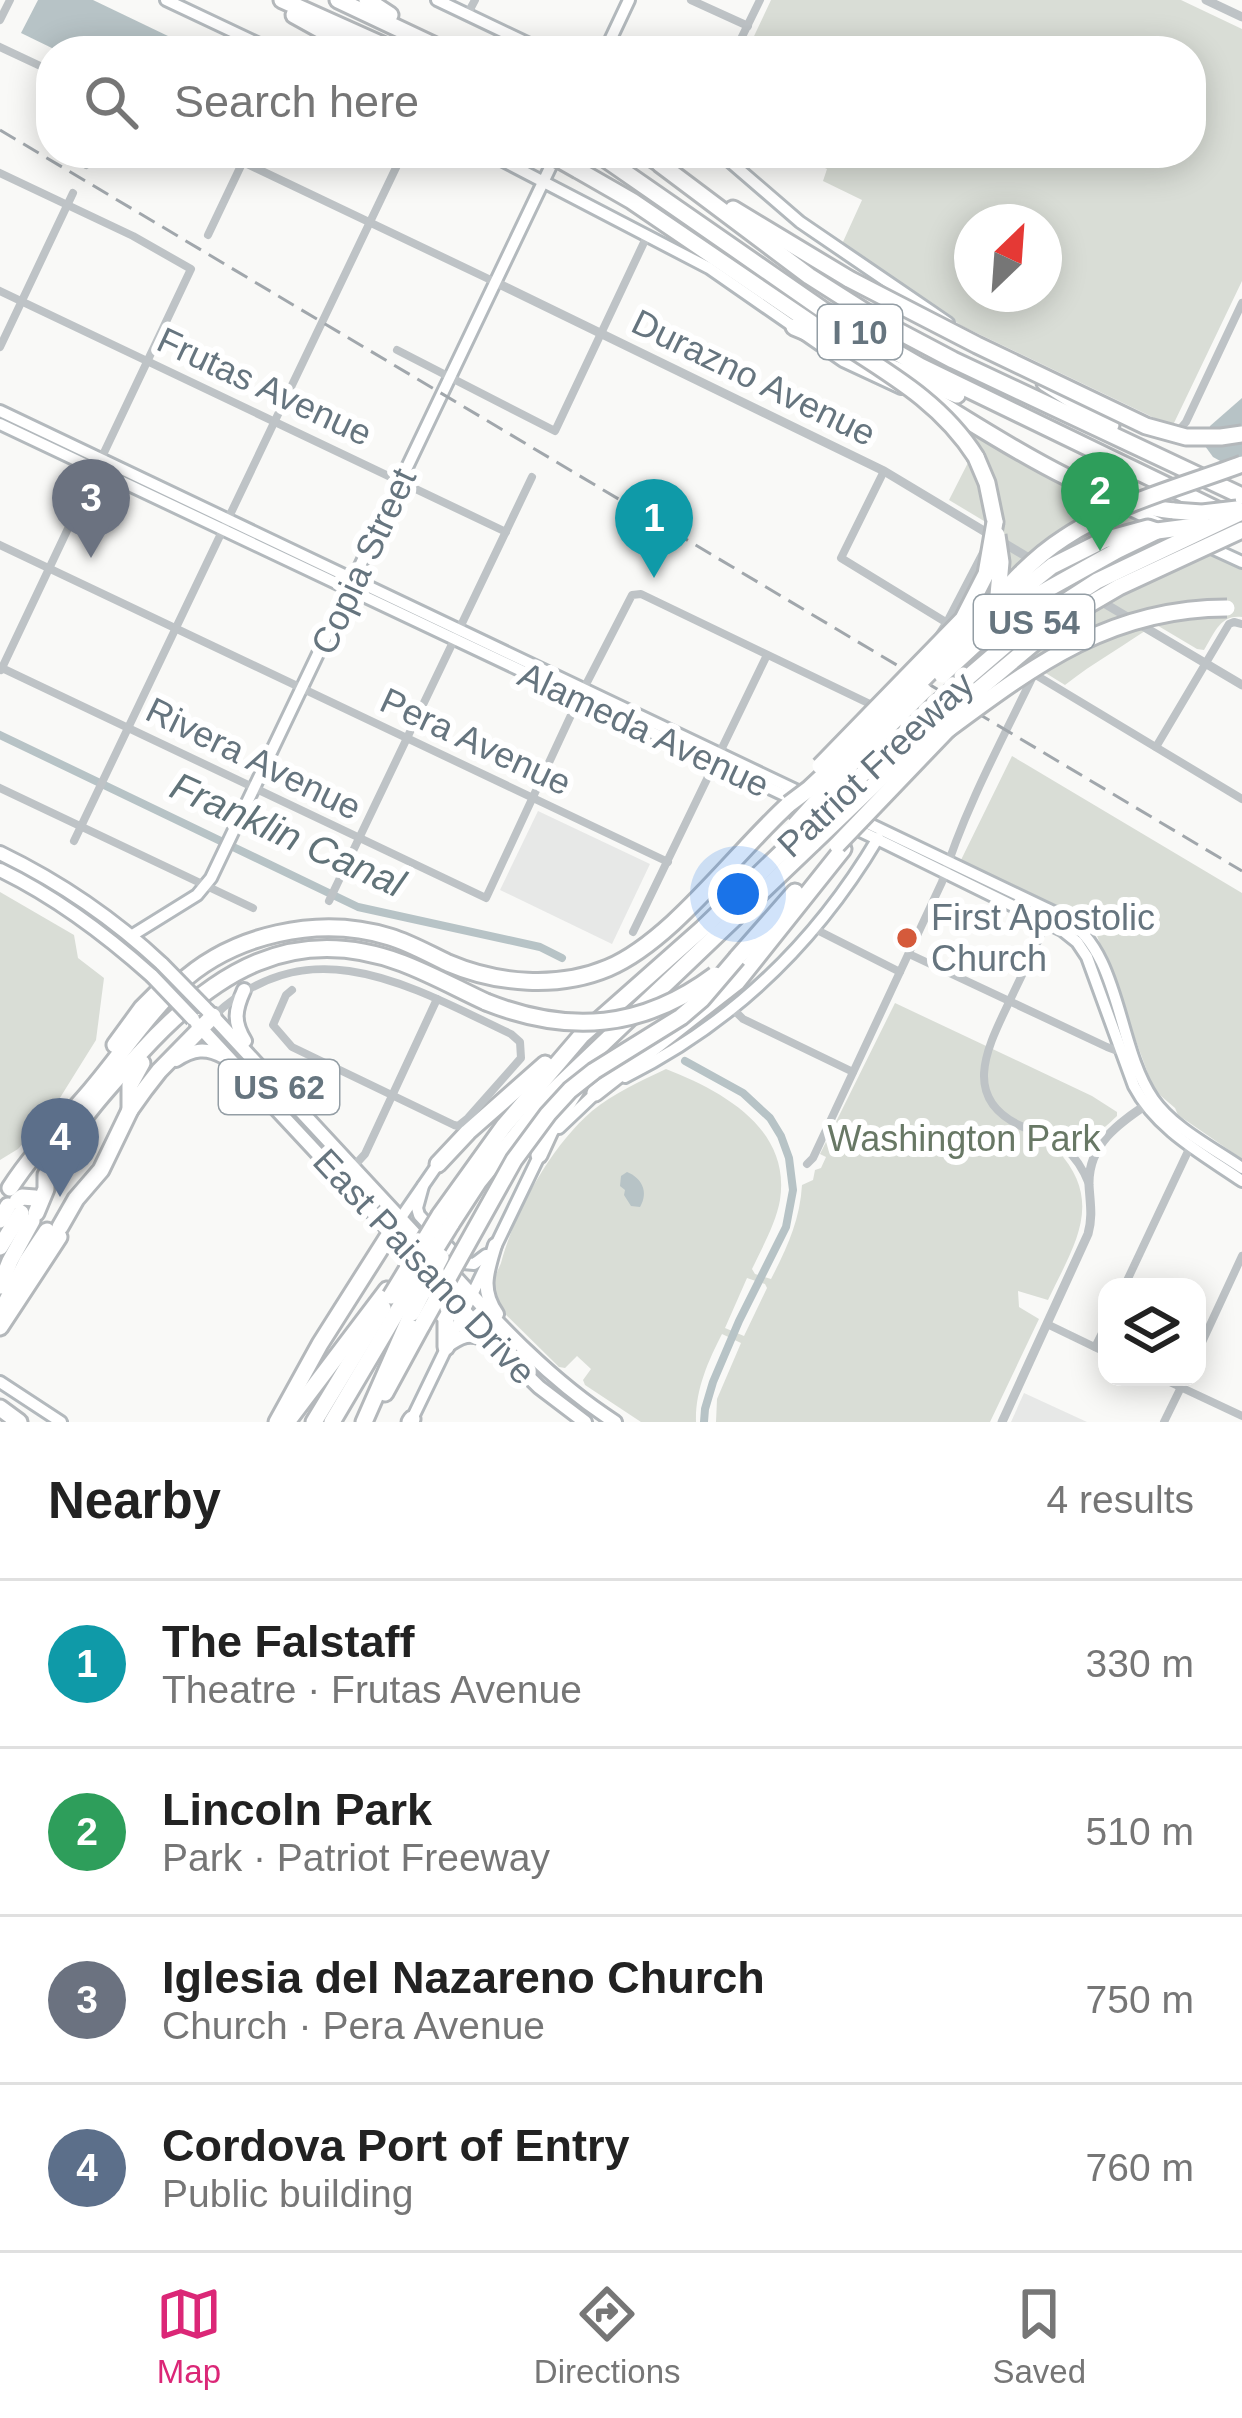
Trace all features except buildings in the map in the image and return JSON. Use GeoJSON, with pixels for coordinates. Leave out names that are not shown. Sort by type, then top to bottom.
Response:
{"type":"FeatureCollection","features":[{"type":"Feature","properties":{"kind":"highway"},"geometry":{"type":"LineString","coordinates":[[272,0],[333,36]]}},
{"type":"Feature","properties":{"kind":"highway"},"geometry":{"type":"LineString","coordinates":[[282,0],[362,36]]}},
{"type":"Feature","properties":{"kind":"highway"},"geometry":{"type":"LineString","coordinates":[[338,0],[416,36]]}},
{"type":"Feature","properties":{"kind":"highway"},"geometry":{"type":"LineString","coordinates":[[367,0],[424,36]]}},
{"type":"Feature","properties":{"kind":"highway"},"geometry":{"type":"LineString","coordinates":[[574,168],[913,388],[1057,470],[1121,500],[1163,510],[1202,513],[1242,501]]}},
{"type":"Feature","properties":{"kind":"highway","name":"I 10"},"geometry":{"type":"LineString","coordinates":[[619,168],[851,327],[920,367],[1166,486],[1195,506],[1242,525]]}},
{"type":"Feature","properties":{"kind":"highway","name":"I 10"},"geometry":{"type":"LineString","coordinates":[[665,168],[856,308],[953,360],[1156,452]]}},
{"type":"Feature","properties":{"kind":"highway"},"geometry":{"type":"LineString","coordinates":[[667,168],[849,278],[957,336],[1146,426],[1186,437],[1242,434]]}},
{"type":"Feature","properties":{"kind":"highway"},"geometry":{"type":"LineString","coordinates":[[794,328],[1066,444],[1110,458]]}},
{"type":"Feature","properties":{"kind":"highway"},"geometry":{"type":"LineString","coordinates":[[988,345],[1090,413],[1242,501]]}},
{"type":"Feature","properties":{"kind":"highway"},"geometry":{"type":"LineString","coordinates":[[913,388],[954,427],[976,457],[987,483],[1001,562],[996,605],[976,648],[916,722]]}},
{"type":"Feature","properties":{"kind":"highway"},"geometry":{"type":"LineString","coordinates":[[2,1315],[24,1300],[32,1150],[48,1140],[142,1008],[192,962],[232,940],[280,924],[313,921],[391,937],[467,970],[510,980],[548,980],[607,968],[645,946],[675,920],[772,820],[944,659],[1023,571],[1061,540],[1106,515],[1242,464]]}},
{"type":"Feature","properties":{"kind":"highway","name":"Patriot Freeway"},"geometry":{"type":"LineString","coordinates":[[403,1306],[420,1246],[448,1224],[547,1098],[651,998],[803,834],[916,722],[1029,625],[1097,581],[1169,546],[1242,501]]}},
{"type":"Feature","properties":{"kind":"highway"},"geometry":{"type":"LineString","coordinates":[[944,659],[1018,591],[1052,566],[1104,540],[1148,528],[1242,525]]}},
{"type":"Feature","properties":{"kind":"highway","name":"Patriot Freeway"},"geometry":{"type":"LineString","coordinates":[[448,1224],[503,1126],[581,1036],[757,874],[1059,622],[1242,525]]}},
{"type":"Feature","properties":{"kind":"highway"},"geometry":{"type":"LineString","coordinates":[[789,804],[857,726],[963,620],[986,574],[993,529]]}},
{"type":"Feature","properties":{"kind":"highway"},"geometry":{"type":"LineString","coordinates":[[803,834],[844,771],[994,627],[1032,598],[1157,531]]}},
{"type":"Feature","properties":{"kind":"highway"},"geometry":{"type":"LineString","coordinates":[[947,730],[1051,657],[1115,626],[1172,611],[1240,618]]}},
{"type":"Feature","properties":{"kind":"highway"},"geometry":{"type":"LineString","coordinates":[[314,1422],[548,1114],[594,1071],[702,1000],[1007,664]]}},
{"type":"Feature","properties":{"kind":"highway"},"geometry":{"type":"LineString","coordinates":[[595,1093],[737,982],[840,847],[1002,689]]}},
{"type":"Feature","properties":{"kind":"highway"},"geometry":{"type":"LineString","coordinates":[[2,1315],[8,1273],[30,1209],[33,1182],[51,1156],[73,1137],[169,1024],[203,992],[243,967],[304,950],[345,950],[399,962],[486,1002],[544,1020],[584,1024],[665,1006],[737,958]]}},
{"type":"Feature","properties":{"kind":"highway"},"geometry":{"type":"LineString","coordinates":[[539,1155],[586,1076],[651,998]]}},
{"type":"Feature","properties":{"kind":"highway"},"geometry":{"type":"LineString","coordinates":[[0,1230],[30,1209],[76,1199],[101,1170],[130,1110],[203,1018]]}},
{"type":"Feature","properties":{"kind":"highway"},"geometry":{"type":"LineString","coordinates":[[130,1110],[130,1085],[169,1024]]}},
{"type":"Feature","properties":{"kind":"highway"},"geometry":{"type":"LineString","coordinates":[[438,1164],[468,1132],[581,1036]]}},
{"type":"Feature","properties":{"kind":"highway"},"geometry":{"type":"LineString","coordinates":[[0,1244],[30,1209]]}},
{"type":"Feature","properties":{"kind":"highway"},"geometry":{"type":"LineString","coordinates":[[0,1259],[30,1209]]}},
{"type":"Feature","properties":{"kind":"highway"},"geometry":{"type":"LineString","coordinates":[[0,1282],[30,1209]]}},
{"type":"Feature","properties":{"kind":"highway"},"geometry":{"type":"LineString","coordinates":[[332,1422],[448,1224]]}},
{"type":"Feature","properties":{"kind":"highway"},"geometry":{"type":"LineString","coordinates":[[278,1422],[396,1225]]}},
{"type":"Feature","properties":{"kind":"highway"},"geometry":{"type":"LineString","coordinates":[[368,1269],[389,1262],[407,1274],[446,1318],[446,1347]]}},
{"type":"Feature","properties":{"kind":"highway"},"geometry":{"type":"LineString","coordinates":[[287,1422],[316,1382],[403,1306]]}},
{"type":"Feature","properties":{"kind":"highway"},"geometry":{"type":"LineString","coordinates":[[366,1422],[403,1306]]}},
{"type":"Feature","properties":{"kind":"highway"},"geometry":{"type":"LineString","coordinates":[[0,1411],[9,1422]]}},
{"type":"Feature","properties":{"kind":"highway"},"geometry":{"type":"LineString","coordinates":[[0,1411],[19,1422]]}},
{"type":"Feature","properties":{"kind":"main road"},"geometry":{"type":"LineString","coordinates":[[166,0],[242,36]]}},
{"type":"Feature","properties":{"kind":"main road"},"geometry":{"type":"LineString","coordinates":[[437,0],[512,36]]}},
{"type":"Feature","properties":{"kind":"main road"},"geometry":{"type":"LineString","coordinates":[[612,36],[629,0]]}},
{"type":"Feature","properties":{"kind":"main road"},"geometry":{"type":"LineString","coordinates":[[518,168],[709,268],[843,361],[1065,478],[1242,562]]}},
{"type":"Feature","properties":{"kind":"main road","name":"Copia Street"},"geometry":{"type":"LineString","coordinates":[[207,886],[550,168]]}},
{"type":"Feature","properties":{"kind":"main road"},"geometry":{"type":"LineString","coordinates":[[737,168],[800,222],[956,329],[988,345]]}},
{"type":"Feature","properties":{"kind":"main road","name":"Alameda Avenue"},"geometry":{"type":"LineString","coordinates":[[0,411],[99,464],[879,834],[1047,922],[1085,952],[1125,1048]]}},
{"type":"Feature","properties":{"kind":"main road","name":"Alameda Avenue"},"geometry":{"type":"LineString","coordinates":[[0,424],[99,464]]}},
{"type":"Feature","properties":{"kind":"main road"},"geometry":{"type":"LineString","coordinates":[[411,1421],[539,1155],[556,1130],[595,1093],[677,1048],[733,1009],[787,960],[852,880],[879,834]]}},
{"type":"Feature","properties":{"kind":"main road","name":"East Paisano Drive"},"geometry":{"type":"LineString","coordinates":[[0,853],[79,896],[162,964],[230,1060],[366,1207],[396,1225],[566,1387],[615,1422]]}},
{"type":"Feature","properties":{"kind":"main road","name":"Alameda Avenue"},"geometry":{"type":"LineString","coordinates":[[946,868],[1064,917],[1084,932],[1098,954],[1134,1086],[1150,1103],[1242,1168]]}},
{"type":"Feature","properties":{"kind":"main road","name":"East Paisano Drive"},"geometry":{"type":"LineString","coordinates":[[0,870],[93,926],[248,1054],[352,1167],[464,1310],[555,1400],[585,1422]]}},
{"type":"Feature","properties":{"kind":"main road"},"geometry":{"type":"LineString","coordinates":[[93,926],[120,939],[131,936],[207,886]]}},
{"type":"Feature","properties":{"kind":"main road"},"geometry":{"type":"LineString","coordinates":[[244,990],[235,1022],[248,1054]]}},
{"type":"Feature","properties":{"kind":"main road"},"geometry":{"type":"LineString","coordinates":[[152,1080],[192,1051],[208,1050],[230,1060]]}},
{"type":"Feature","properties":{"kind":"main road","name":"Alameda Avenue"},"geometry":{"type":"LineString","coordinates":[[1150,1103],[1157,1120],[1242,1181]]}},
{"type":"Feature","properties":{"kind":"main road"},"geometry":{"type":"LineString","coordinates":[[287,1119],[301,1120],[321,1132]]}},
{"type":"Feature","properties":{"kind":"main road"},"geometry":{"type":"LineString","coordinates":[[396,1225],[438,1164]]}},
{"type":"Feature","properties":{"kind":"main road"},"geometry":{"type":"LineString","coordinates":[[423,1186],[418,1215],[455,1257],[474,1264],[495,1245]]}},
{"type":"Feature","properties":{"kind":"main road"},"geometry":{"type":"LineString","coordinates":[[366,1207],[377,1240],[368,1269]]}},
{"type":"Feature","properties":{"kind":"main road"},"geometry":{"type":"LineString","coordinates":[[495,1245],[485,1291],[511,1336]]}},
{"type":"Feature","properties":{"kind":"main road"},"geometry":{"type":"LineString","coordinates":[[446,1347],[466,1335],[497,1346]]}},
{"type":"Feature","properties":{"kind":"main road"},"geometry":{"type":"LineString","coordinates":[[0,1382],[61,1422]]}},
{"type":"Feature","properties":{"kind":"main road"},"geometry":{"type":"LineString","coordinates":[[555,1400],[566,1387]]}},
{"type":"Feature","properties":{"kind":"street"},"geometry":{"type":"LineString","coordinates":[[0,20],[10,0]]}},
{"type":"Feature","properties":{"kind":"street"},"geometry":{"type":"LineString","coordinates":[[467,15],[475,0]]}},
{"type":"Feature","properties":{"kind":"street"},"geometry":{"type":"LineString","coordinates":[[691,0],[748,26]]}},
{"type":"Feature","properties":{"kind":"street"},"geometry":{"type":"LineString","coordinates":[[743,36],[760,0]]}},
{"type":"Feature","properties":{"kind":"street"},"geometry":{"type":"LineString","coordinates":[[1206,0],[1223,4],[1242,17]]}},
{"type":"Feature","properties":{"kind":"street"},"geometry":{"type":"LineString","coordinates":[[0,46],[36,64]]}},
{"type":"Feature","properties":{"kind":"street"},"geometry":{"type":"LineString","coordinates":[[208,236],[240,168]]}},
{"type":"Feature","properties":{"kind":"street","name":"Durazno Avenue"},"geometry":{"type":"LineString","coordinates":[[264,168],[884,471],[993,529],[1242,685]]}},
{"type":"Feature","properties":{"kind":"street"},"geometry":{"type":"LineString","coordinates":[[74,841],[396,168]]}},
{"type":"Feature","properties":{"kind":"street"},"geometry":{"type":"LineString","coordinates":[[0,173],[191,269],[1,668]]}},
{"type":"Feature","properties":{"kind":"street"},"geometry":{"type":"LineString","coordinates":[[0,347],[73,193]]}},
{"type":"Feature","properties":{"kind":"street"},"geometry":{"type":"LineString","coordinates":[[397,350],[555,431],[648,235]]}},
{"type":"Feature","properties":{"kind":"street","name":"Frutas Avenue"},"geometry":{"type":"LineString","coordinates":[[0,291],[506,532]]}},
{"type":"Feature","properties":{"kind":"street"},"geometry":{"type":"LineString","coordinates":[[988,345],[1175,430],[1186,422],[1242,303]]}},
{"type":"Feature","properties":{"kind":"street"},"geometry":{"type":"LineString","coordinates":[[884,471],[841,558],[1242,799]]}},
{"type":"Feature","properties":{"kind":"street"},"geometry":{"type":"LineString","coordinates":[[329,901],[532,477]]}},
{"type":"Feature","properties":{"kind":"street"},"geometry":{"type":"LineString","coordinates":[[935,640],[993,529]]}},
{"type":"Feature","properties":{"kind":"street","name":"Pera Avenue"},"geometry":{"type":"LineString","coordinates":[[0,545],[668,862]]}},
{"type":"Feature","properties":{"kind":"street"},"geometry":{"type":"LineString","coordinates":[[533,798],[628,598],[636,593],[870,704]]}},
{"type":"Feature","properties":{"kind":"street"},"geometry":{"type":"LineString","coordinates":[[1156,747],[1229,624],[1240,618]]}},
{"type":"Feature","properties":{"kind":"street"},"geometry":{"type":"LineString","coordinates":[[633,932],[767,655]]}},
{"type":"Feature","properties":{"kind":"street","name":"Rivera Avenue"},"geometry":{"type":"LineString","coordinates":[[1,668],[486,898],[533,798]]}},
{"type":"Feature","properties":{"kind":"street"},"geometry":{"type":"LineString","coordinates":[[807,1165],[909,954],[963,822],[1034,674]]}},
{"type":"Feature","properties":{"kind":"street"},"geometry":{"type":"LineString","coordinates":[[0,788],[253,908]]}},
{"type":"Feature","properties":{"kind":"street"},"geometry":{"type":"LineString","coordinates":[[1047,922],[986,1055],[983,1075],[999,1113],[1058,1141],[1077,1161],[1089,1185]]}},
{"type":"Feature","properties":{"kind":"street"},"geometry":{"type":"LineString","coordinates":[[815,929],[900,972]]}},
{"type":"Feature","properties":{"kind":"street"},"geometry":{"type":"LineString","coordinates":[[909,954],[1107,1047],[1125,1048]]}},
{"type":"Feature","properties":{"kind":"street"},"geometry":{"type":"LineString","coordinates":[[203,1018],[275,975],[317,968],[341,970],[437,999],[512,1034],[522,1054],[458,1126],[300,1052],[273,1025],[292,989]]}},
{"type":"Feature","properties":{"kind":"street"},"geometry":{"type":"LineString","coordinates":[[352,1167],[365,1154],[437,999]]}},
{"type":"Feature","properties":{"kind":"street"},"geometry":{"type":"LineString","coordinates":[[733,1009],[743,1019],[853,1072]]}},
{"type":"Feature","properties":{"kind":"street"},"geometry":{"type":"LineString","coordinates":[[1058,1141],[1095,1141],[1150,1103]]}},
{"type":"Feature","properties":{"kind":"street"},"geometry":{"type":"LineString","coordinates":[[1002,1422],[1089,1232],[1089,1185],[1095,1155],[1107,1134]]}},
{"type":"Feature","properties":{"kind":"street"},"geometry":{"type":"LineString","coordinates":[[1128,1278],[1191,1145]]}},
{"type":"Feature","properties":{"kind":"street"},"geometry":{"type":"LineString","coordinates":[[1206,1334],[1242,1256]]}},
{"type":"Feature","properties":{"kind":"street"},"geometry":{"type":"LineString","coordinates":[[1047,1324],[1098,1348]]}},
{"type":"Feature","properties":{"kind":"street"},"geometry":{"type":"LineString","coordinates":[[1095,1347],[1098,1341]]}},
{"type":"Feature","properties":{"kind":"street"},"geometry":{"type":"LineString","coordinates":[[1177,1386],[1242,1416]]}},
{"type":"Feature","properties":{"kind":"street"},"geometry":{"type":"LineString","coordinates":[[1164,1422],[1181,1388]]}},
{"type":"Feature","properties":{"kind":"shaded area"},"geometry":{"type":"Polygon","coordinates":[[[38,0],[93,0],[168,36],[36,36],[36,40],[21,33],[38,0]]]}},
{"type":"Feature","properties":{"kind":"shaded area"},"geometry":{"type":"Polygon","coordinates":[[[1242,398],[1242,473],[1213,457],[1205,446],[1210,426],[1242,398]]]}},
{"type":"Feature","properties":{"kind":"shaded area"},"geometry":{"type":"Polygon","coordinates":[[[538,811],[650,864],[612,944],[500,890],[538,811]]]}},
{"type":"Feature","properties":{"kind":"shaded area"},"geometry":{"type":"Polygon","coordinates":[[[627,1172],[642,1186],[640,1207],[631,1206],[620,1186],[627,1172]]]}},
{"type":"Feature","properties":{"kind":"shaded area"},"geometry":{"type":"Polygon","coordinates":[[[1024,1393],[1087,1422],[1011,1422],[1024,1393]]]}},
{"type":"Feature","properties":{"kind":"green space"},"geometry":{"type":"Polygon","coordinates":[[[771,0],[1181,0],[1242,29],[1242,281],[1169,425],[962,326],[842,244],[862,200],[823,181],[825,168],[1206,168],[1206,36],[754,36],[771,0]]]}},
{"type":"Feature","properties":{"kind":"green space"},"geometry":{"type":"Polygon","coordinates":[[[968,427],[1079,494],[1242,569],[1242,617],[1223,622],[1204,650],[1155,624],[1065,685],[960,620],[1004,533],[949,500],[977,445],[968,427]]]}},
{"type":"Feature","properties":{"kind":"green space"},"geometry":{"type":"Polygon","coordinates":[[[1012,756],[1242,893],[1242,1159],[1178,1115],[1154,1090],[1092,922],[961,860],[1012,756]]]}},
{"type":"Feature","properties":{"kind":"green space"},"geometry":{"type":"Polygon","coordinates":[[[0,892],[74,935],[78,958],[104,978],[96,1040],[53,1109],[18,1149],[0,1160],[0,892]]]}},
{"type":"Feature","properties":{"kind":"green space","name":"Washington Park"},"geometry":{"type":"Polygon","coordinates":[[[895,1003],[1117,1112],[1093,1134],[1063,1138],[1057,1150],[1080,1188],[1080,1225],[1048,1300],[1018,1291],[1019,1307],[1039,1319],[990,1422],[716,1422],[717,1399],[741,1343],[722,1334],[703,1376],[696,1422],[641,1422],[585,1385],[583,1380],[591,1369],[577,1356],[565,1368],[559,1367],[499,1308],[495,1277],[536,1181],[562,1142],[592,1111],[647,1078],[666,1069],[730,1101],[764,1133],[775,1152],[780,1200],[752,1269],[755,1274],[771,1279],[792,1234],[802,1185],[813,1180],[826,1157],[820,1154],[895,1003]],[[747,1278],[725,1328],[744,1336],[765,1284],[747,1278]]]}},
{"type":"Feature","properties":{"kind":"waterway","name":"Franklin Canal"},"geometry":{"type":"LineString","coordinates":[[0,735],[358,907],[540,947],[562,958]]}},
{"type":"Feature","properties":{"kind":"waterway","name":"Franklin Canal"},"geometry":{"type":"LineString","coordinates":[[685,1061],[743,1093],[770,1118],[789,1158],[793,1190],[786,1227],[713,1382],[704,1422]]}},
{"type":"Feature","properties":{"kind":"railway"},"geometry":{"type":"LineString","coordinates":[[0,130],[36,151]]}},
{"type":"Feature","properties":{"kind":"railway"},"geometry":{"type":"LineString","coordinates":[[64,168],[1242,871]]}},
{"type":"Feature","properties":{"kind":"place","name":"Lincoln Park"},"geometry":{"type":"Point","coordinates":[1100,551]}},
{"type":"Feature","properties":{"kind":"place","name":"Iglesia del Nazareno Church"},"geometry":{"type":"Point","coordinates":[91,558]}},
{"type":"Feature","properties":{"kind":"place","name":"The Falstaff"},"geometry":{"type":"Point","coordinates":[654,578]}},
{"type":"Feature","properties":{"kind":"place","name":"First Apostolic Church"},"geometry":{"type":"Point","coordinates":[907,938]}},
{"type":"Feature","properties":{"kind":"place","name":"Cordova Port of Entry"},"geometry":{"type":"Point","coordinates":[60,1197]}}]}
